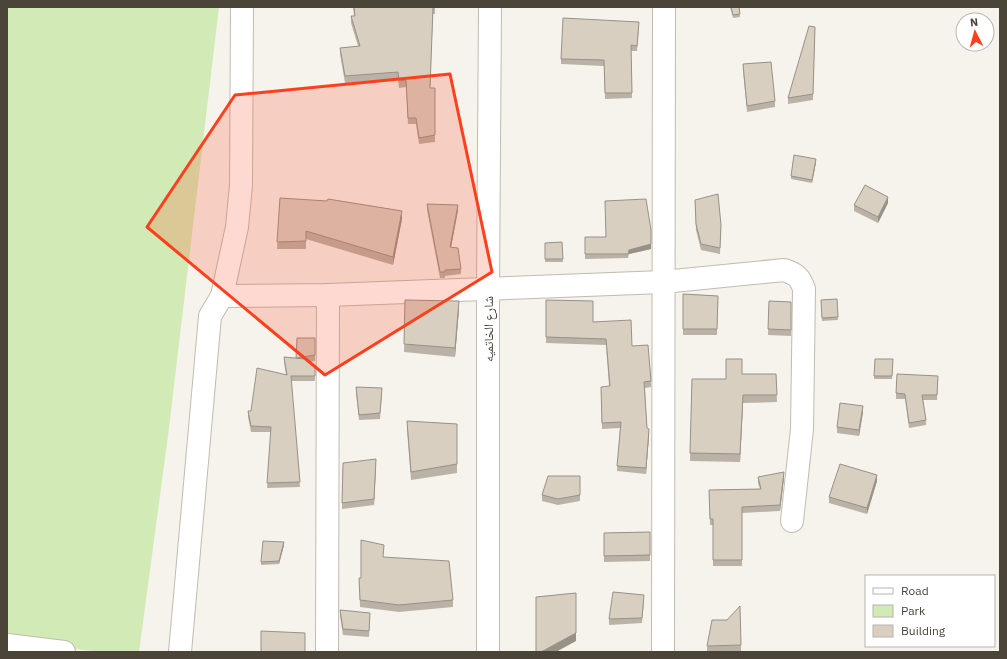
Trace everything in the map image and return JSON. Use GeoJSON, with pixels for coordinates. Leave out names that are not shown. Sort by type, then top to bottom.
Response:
{"type":"FeatureCollection","features":[{"type":"Feature","properties":{"kind":"street"},"geometry":{"type":"LineString","coordinates":[[180,652],[210,316],[222,296],[237,227],[241,185],[242,7]]}},
{"type":"Feature","properties":{"kind":"street","name":"شارع الخاتميه"},"geometry":{"type":"LineString","coordinates":[[488,652],[490,7]]}},
{"type":"Feature","properties":{"kind":"street"},"geometry":{"type":"LineString","coordinates":[[662,652],[664,7]]}},
{"type":"Feature","properties":{"kind":"street"},"geometry":{"type":"LineString","coordinates":[[222,296],[328,295],[663,282],[784,270],[801,279],[804,289],[802,429],[792,521]]}},
{"type":"Feature","properties":{"kind":"street"},"geometry":{"type":"LineString","coordinates":[[327,652],[328,295]]}},
{"type":"Feature","properties":{"kind":"street"},"geometry":{"type":"LineString","coordinates":[[11,648],[64,652]]}},
{"type":"Feature","properties":{"kind":"highlighted area"},"geometry":{"type":"Polygon","coordinates":[[[450,74],[492,272],[325,375],[147,227],[235,95],[450,74]]]}},
{"type":"Feature","properties":{"kind":"green space"},"geometry":{"type":"Polygon","coordinates":[[[7,7],[219,7],[168,436],[139,652],[100,652],[7,640],[7,7]]]}},
{"type":"Feature","properties":{"kind":"building"},"geometry":{"type":"Polygon","coordinates":[[[354,7],[433,7],[430,88],[435,88],[435,135],[419,138],[416,118],[408,118],[406,80],[399,81],[398,72],[345,76],[340,48],[360,46],[351,16],[355,16],[354,7]]]}},
{"type":"Feature","properties":{"kind":"building"},"geometry":{"type":"Polygon","coordinates":[[[731,7],[739,7],[740,14],[733,15],[731,7]]]}},
{"type":"Feature","properties":{"kind":"building"},"geometry":{"type":"Polygon","coordinates":[[[563,18],[639,22],[637,46],[631,45],[632,93],[605,93],[604,60],[561,59],[563,18]]]}},
{"type":"Feature","properties":{"kind":"building"},"geometry":{"type":"Polygon","coordinates":[[[809,26],[815,27],[813,94],[788,98],[809,26]]]}},
{"type":"Feature","properties":{"kind":"building"},"geometry":{"type":"Polygon","coordinates":[[[771,62],[775,101],[747,106],[743,64],[771,62]]]}},
{"type":"Feature","properties":{"kind":"building"},"geometry":{"type":"Polygon","coordinates":[[[794,155],[816,159],[812,180],[791,176],[794,155]]]}},
{"type":"Feature","properties":{"kind":"building"},"geometry":{"type":"Polygon","coordinates":[[[865,185],[888,197],[878,217],[854,205],[865,185]]]}},
{"type":"Feature","properties":{"kind":"building"},"geometry":{"type":"Polygon","coordinates":[[[718,194],[721,225],[720,248],[701,244],[696,224],[695,200],[718,194]]]}},
{"type":"Feature","properties":{"kind":"building"},"geometry":{"type":"Polygon","coordinates":[[[280,198],[327,201],[328,199],[402,211],[393,257],[306,231],[306,241],[277,242],[280,198]]]}},
{"type":"Feature","properties":{"kind":"building"},"geometry":{"type":"Polygon","coordinates":[[[646,199],[651,230],[651,244],[629,250],[628,254],[585,254],[585,237],[606,237],[605,201],[646,199]]]}},
{"type":"Feature","properties":{"kind":"building"},"geometry":{"type":"Polygon","coordinates":[[[427,204],[458,205],[450,247],[458,248],[461,269],[445,270],[445,272],[440,272],[427,204]]]}},
{"type":"Feature","properties":{"kind":"building"},"geometry":{"type":"Polygon","coordinates":[[[562,242],[563,259],[545,259],[545,243],[562,242]]]}},
{"type":"Feature","properties":{"kind":"building"},"geometry":{"type":"Polygon","coordinates":[[[683,294],[718,296],[717,329],[683,329],[683,294]]]}},
{"type":"Feature","properties":{"kind":"building"},"geometry":{"type":"Polygon","coordinates":[[[837,299],[838,317],[822,318],[821,300],[837,299]]]}},
{"type":"Feature","properties":{"kind":"building"},"geometry":{"type":"Polygon","coordinates":[[[405,300],[459,301],[455,348],[404,344],[405,300]]]}},
{"type":"Feature","properties":{"kind":"building"},"geometry":{"type":"Polygon","coordinates":[[[546,300],[593,301],[593,322],[631,320],[632,346],[648,345],[651,381],[644,382],[647,428],[649,429],[646,468],[617,466],[621,422],[602,423],[601,387],[610,386],[606,339],[546,337],[546,300]]]}},
{"type":"Feature","properties":{"kind":"building"},"geometry":{"type":"Polygon","coordinates":[[[769,301],[791,302],[791,330],[768,329],[769,301]]]}},
{"type":"Feature","properties":{"kind":"building"},"geometry":{"type":"Polygon","coordinates":[[[297,338],[315,338],[315,355],[296,358],[297,338]]]}},
{"type":"Feature","properties":{"kind":"building"},"geometry":{"type":"Polygon","coordinates":[[[284,357],[305,359],[315,366],[315,376],[291,376],[300,482],[267,483],[271,427],[251,426],[248,411],[251,411],[257,368],[287,375],[284,357]]]}},
{"type":"Feature","properties":{"kind":"building"},"geometry":{"type":"Polygon","coordinates":[[[726,359],[742,359],[742,374],[776,374],[777,395],[743,395],[740,454],[690,453],[692,379],[726,379],[726,359]]]}},
{"type":"Feature","properties":{"kind":"building"},"geometry":{"type":"Polygon","coordinates":[[[875,359],[893,359],[892,376],[874,376],[875,359]]]}},
{"type":"Feature","properties":{"kind":"building"},"geometry":{"type":"Polygon","coordinates":[[[897,374],[938,376],[937,395],[922,395],[926,420],[909,423],[905,394],[896,393],[897,374]]]}},
{"type":"Feature","properties":{"kind":"building"},"geometry":{"type":"Polygon","coordinates":[[[356,387],[382,388],[380,413],[359,415],[356,387]]]}},
{"type":"Feature","properties":{"kind":"building"},"geometry":{"type":"Polygon","coordinates":[[[840,403],[863,406],[859,430],[837,427],[840,403]]]}},
{"type":"Feature","properties":{"kind":"building"},"geometry":{"type":"Polygon","coordinates":[[[407,421],[457,424],[457,464],[411,472],[407,421]]]}},
{"type":"Feature","properties":{"kind":"building"},"geometry":{"type":"Polygon","coordinates":[[[376,459],[374,499],[342,503],[343,463],[376,459]]]}},
{"type":"Feature","properties":{"kind":"building"},"geometry":{"type":"Polygon","coordinates":[[[840,464],[877,475],[867,508],[829,497],[840,464]]]}},
{"type":"Feature","properties":{"kind":"building"},"geometry":{"type":"Polygon","coordinates":[[[784,472],[780,505],[742,507],[742,560],[713,560],[713,519],[710,519],[709,490],[761,489],[758,477],[784,472]]]}},
{"type":"Feature","properties":{"kind":"building"},"geometry":{"type":"Polygon","coordinates":[[[548,476],[580,476],[580,495],[558,499],[542,495],[548,476]]]}},
{"type":"Feature","properties":{"kind":"building"},"geometry":{"type":"Polygon","coordinates":[[[650,532],[650,555],[604,556],[604,533],[650,532]]]}},
{"type":"Feature","properties":{"kind":"building"},"geometry":{"type":"Polygon","coordinates":[[[361,540],[384,545],[383,557],[449,561],[453,600],[399,605],[360,600],[359,578],[361,578],[361,540]]]}},
{"type":"Feature","properties":{"kind":"building"},"geometry":{"type":"Polygon","coordinates":[[[263,541],[284,542],[279,561],[261,562],[263,541]]]}},
{"type":"Feature","properties":{"kind":"building"},"geometry":{"type":"Polygon","coordinates":[[[613,592],[644,595],[642,618],[609,619],[613,592]]]}},
{"type":"Feature","properties":{"kind":"building"},"geometry":{"type":"Polygon","coordinates":[[[576,593],[576,633],[541,652],[536,652],[536,597],[576,593]]]}},
{"type":"Feature","properties":{"kind":"building"},"geometry":{"type":"Polygon","coordinates":[[[740,606],[741,645],[707,646],[712,620],[727,620],[740,606]]]}},
{"type":"Feature","properties":{"kind":"building"},"geometry":{"type":"Polygon","coordinates":[[[340,610],[370,613],[369,631],[343,629],[340,610]]]}},
{"type":"Feature","properties":{"kind":"building"},"geometry":{"type":"Polygon","coordinates":[[[261,631],[305,633],[305,652],[261,652],[261,631]]]}}]}
